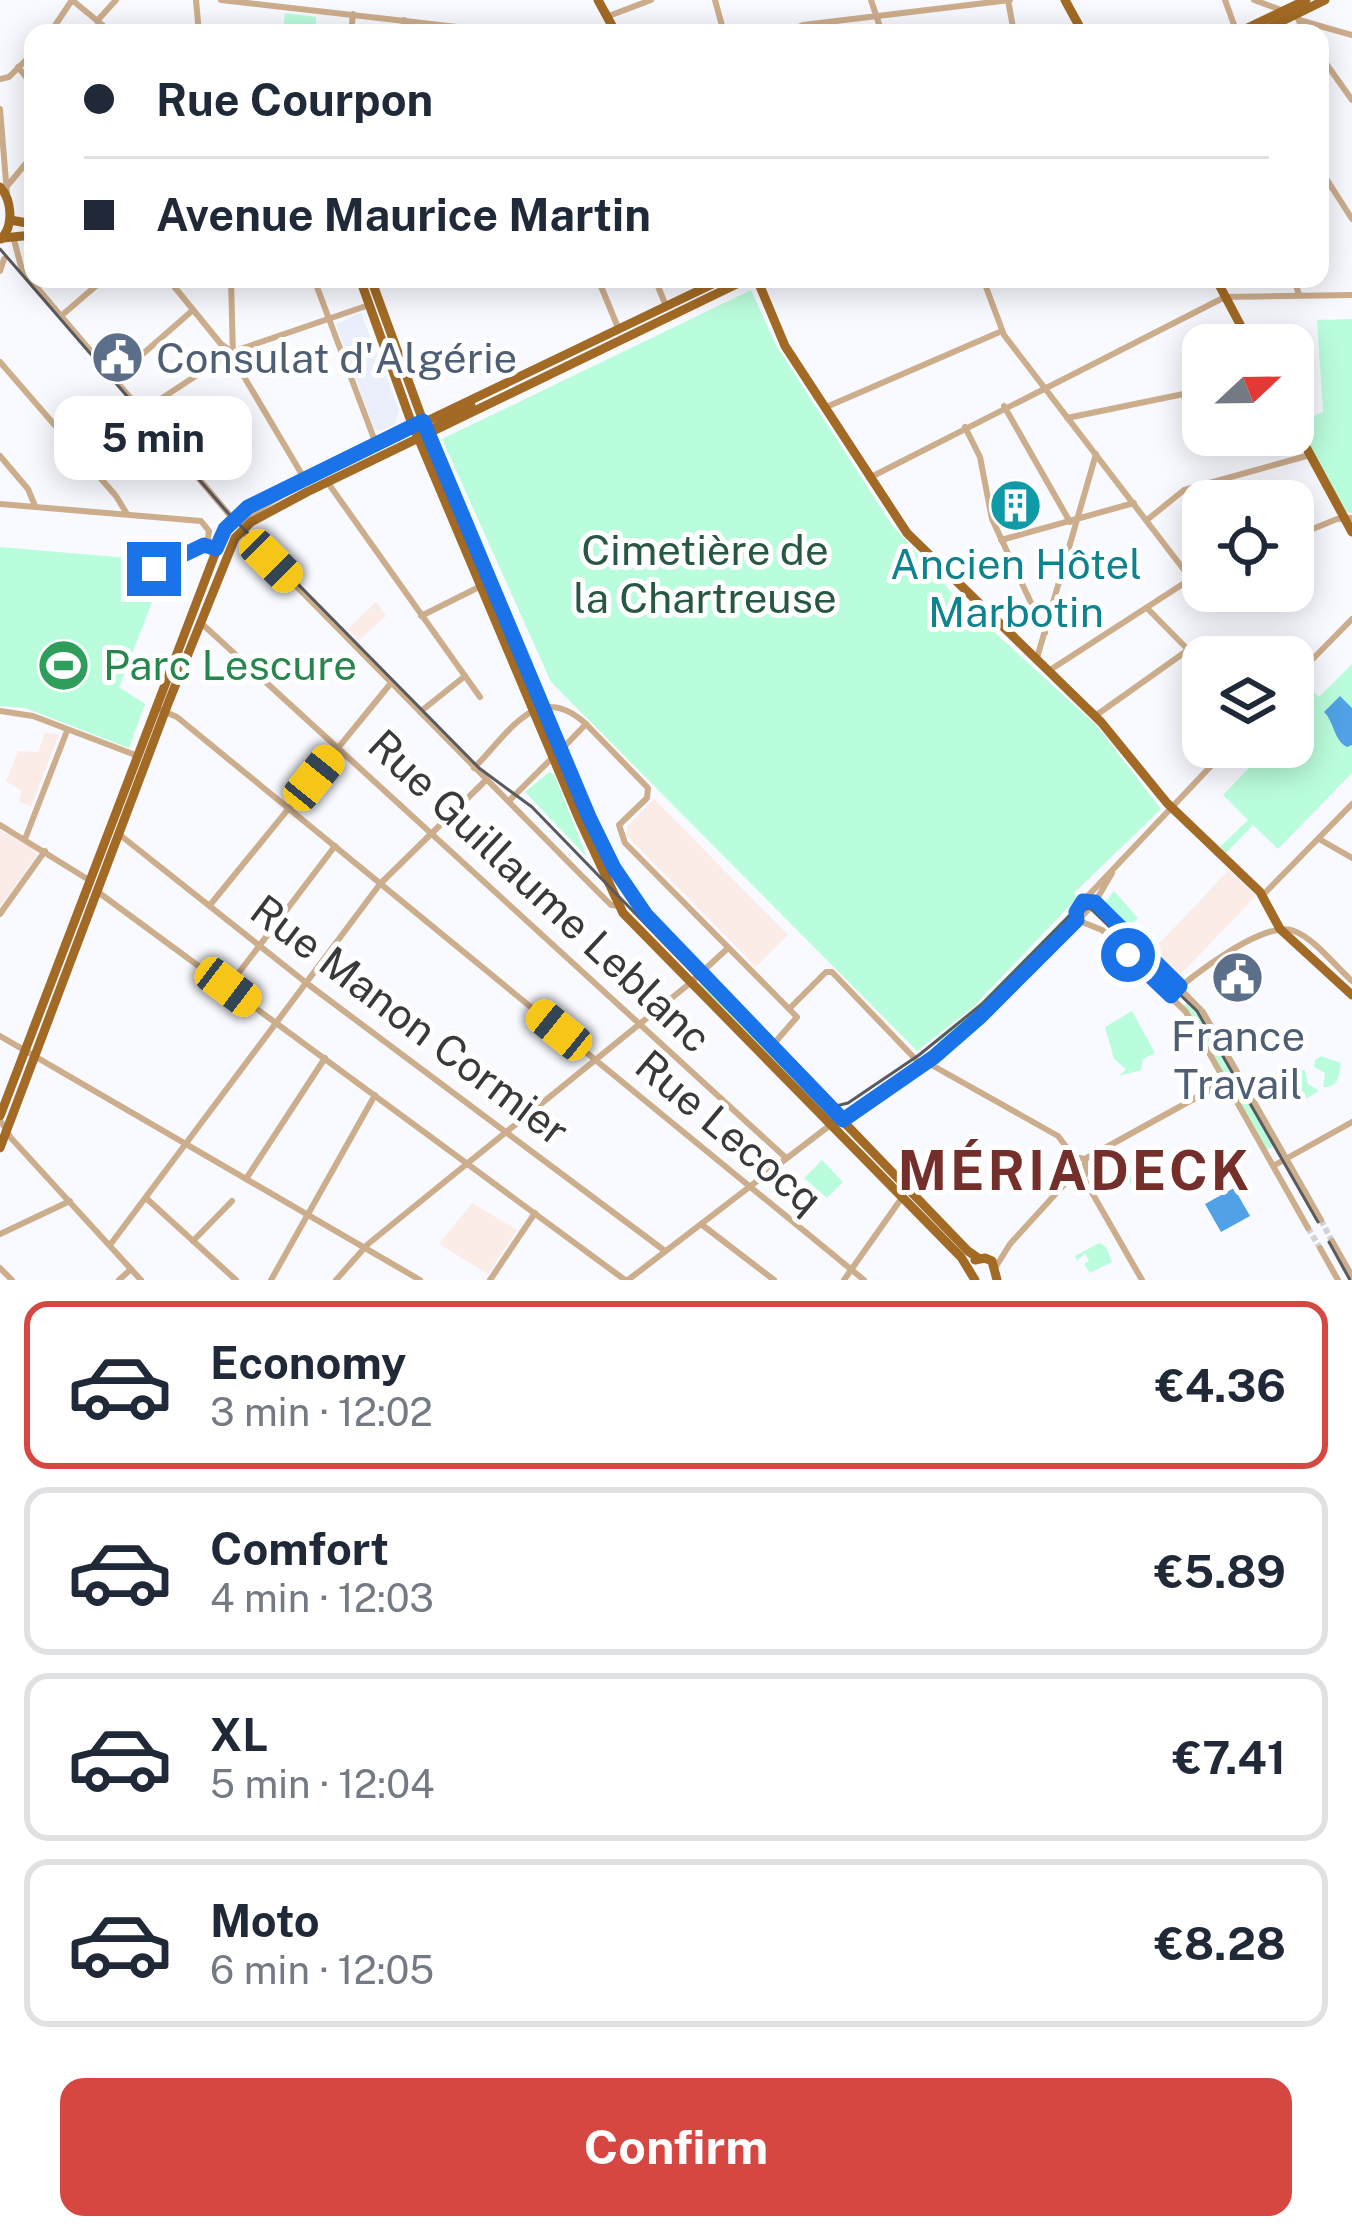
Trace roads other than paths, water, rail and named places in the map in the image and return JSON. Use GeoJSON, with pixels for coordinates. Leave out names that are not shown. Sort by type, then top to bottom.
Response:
{"type":"FeatureCollection","features":[{"type":"Feature","properties":{"kind":"main road"},"geometry":{"type":"LineString","coordinates":[[598,0],[610,24]]}},
{"type":"Feature","properties":{"kind":"main road"},"geometry":{"type":"LineString","coordinates":[[1256,24],[1306,0]]}},
{"type":"Feature","properties":{"kind":"main road"},"geometry":{"type":"LineString","coordinates":[[1280,24],[1325,0]]}},
{"type":"Feature","properties":{"kind":"main road"},"geometry":{"type":"LineString","coordinates":[[4,183],[11,229]]}},
{"type":"Feature","properties":{"kind":"main road"},"geometry":{"type":"LineString","coordinates":[[0,239],[24,226]]}},
{"type":"Feature","properties":{"kind":"main road"},"geometry":{"type":"LineString","coordinates":[[11,229],[24,233]]}},
{"type":"Feature","properties":{"kind":"main road"},"geometry":{"type":"LineString","coordinates":[[363,288],[619,906],[973,1277],[982,1258]]}},
{"type":"Feature","properties":{"kind":"main road"},"geometry":{"type":"LineString","coordinates":[[374,288],[421,431],[481,586],[538,708]]}},
{"type":"Feature","properties":{"kind":"main road"},"geometry":{"type":"LineString","coordinates":[[0,1148],[90,881],[139,756],[230,547],[242,531],[259,517],[421,431],[704,288]]}},
{"type":"Feature","properties":{"kind":"main road"},"geometry":{"type":"LineString","coordinates":[[506,389],[727,288]]}},
{"type":"Feature","properties":{"kind":"main road"},"geometry":{"type":"LineString","coordinates":[[761,288],[784,346],[916,543],[1095,716],[1172,807],[1262,896],[1280,929],[1352,995]]}},
{"type":"Feature","properties":{"kind":"main road"},"geometry":{"type":"LineString","coordinates":[[1220,288],[1240,324]]}},
{"type":"Feature","properties":{"kind":"main road"},"geometry":{"type":"LineString","coordinates":[[0,1118],[126,821],[212,547],[233,518],[248,507],[376,445],[421,431]]}},
{"type":"Feature","properties":{"kind":"main road"},"geometry":{"type":"LineString","coordinates":[[1311,456],[1352,532]]}},
{"type":"Feature","properties":{"kind":"main road"},"geometry":{"type":"LineString","coordinates":[[557,754],[622,881],[646,915],[995,1275]]}},
{"type":"Feature","properties":{"kind":"street"},"geometry":{"type":"LineString","coordinates":[[72,0],[101,24]]}},
{"type":"Feature","properties":{"kind":"street"},"geometry":{"type":"LineString","coordinates":[[97,21],[116,0]]}},
{"type":"Feature","properties":{"kind":"street"},"geometry":{"type":"LineString","coordinates":[[221,0],[306,4],[423,24]]}},
{"type":"Feature","properties":{"kind":"street"},"geometry":{"type":"LineString","coordinates":[[606,17],[651,0]]}},
{"type":"Feature","properties":{"kind":"street"},"geometry":{"type":"LineString","coordinates":[[871,0],[879,24]]}},
{"type":"Feature","properties":{"kind":"street"},"geometry":{"type":"LineString","coordinates":[[814,24],[1009,0]]}},
{"type":"Feature","properties":{"kind":"street"},"geometry":{"type":"LineString","coordinates":[[1254,0],[1319,24]]}},
{"type":"Feature","properties":{"kind":"street"},"geometry":{"type":"LineString","coordinates":[[352,24],[353,14]]}},
{"type":"Feature","properties":{"kind":"street"},"geometry":{"type":"LineString","coordinates":[[1298,17],[1301,24]]}},
{"type":"Feature","properties":{"kind":"street"},"geometry":{"type":"LineString","coordinates":[[0,79],[24,62]]}},
{"type":"Feature","properties":{"kind":"street"},"geometry":{"type":"LineString","coordinates":[[18,68],[24,75]]}},
{"type":"Feature","properties":{"kind":"street"},"geometry":{"type":"LineString","coordinates":[[1329,68],[1352,100]]}},
{"type":"Feature","properties":{"kind":"street"},"geometry":{"type":"LineString","coordinates":[[0,109],[4,183]]}},
{"type":"Feature","properties":{"kind":"street"},"geometry":{"type":"LineString","coordinates":[[1329,182],[1351,214]]}},
{"type":"Feature","properties":{"kind":"street"},"geometry":{"type":"LineString","coordinates":[[11,229],[18,264],[24,271]]}},
{"type":"Feature","properties":{"kind":"street"},"geometry":{"type":"LineString","coordinates":[[0,271],[4,259]]}},
{"type":"Feature","properties":{"kind":"street"},"geometry":{"type":"LineString","coordinates":[[38,288],[233,518]]}},
{"type":"Feature","properties":{"kind":"street"},"geometry":{"type":"LineString","coordinates":[[61,316],[94,288]]}},
{"type":"Feature","properties":{"kind":"street"},"geometry":{"type":"LineString","coordinates":[[175,288],[232,352],[304,479],[246,517],[242,531],[486,780],[611,904],[619,906]]}},
{"type":"Feature","properties":{"kind":"street"},"geometry":{"type":"LineString","coordinates":[[232,288],[232,352]]}},
{"type":"Feature","properties":{"kind":"street"},"geometry":{"type":"LineString","coordinates":[[317,288],[376,445]]}},
{"type":"Feature","properties":{"kind":"street"},"geometry":{"type":"LineString","coordinates":[[602,288],[619,330]]}},
{"type":"Feature","properties":{"kind":"street"},"geometry":{"type":"LineString","coordinates":[[659,288],[666,306]]}},
{"type":"Feature","properties":{"kind":"street"},"geometry":{"type":"LineString","coordinates":[[987,288],[1003,331],[1182,566]]}},
{"type":"Feature","properties":{"kind":"street"},"geometry":{"type":"LineString","coordinates":[[1297,288],[1299,295]]}},
{"type":"Feature","properties":{"kind":"street"},"geometry":{"type":"LineString","coordinates":[[869,478],[1225,297],[1352,295]]}},
{"type":"Feature","properties":{"kind":"street"},"geometry":{"type":"LineString","coordinates":[[141,412],[232,352],[370,305]]}},
{"type":"Feature","properties":{"kind":"street"},"geometry":{"type":"LineString","coordinates":[[113,380],[194,310]]}},
{"type":"Feature","properties":{"kind":"street"},"geometry":{"type":"LineString","coordinates":[[824,408],[1003,331]]}},
{"type":"Feature","properties":{"kind":"street"},"geometry":{"type":"LineString","coordinates":[[0,362],[127,514]]}},
{"type":"Feature","properties":{"kind":"street"},"geometry":{"type":"LineString","coordinates":[[1067,418],[1182,394]]}},
{"type":"Feature","properties":{"kind":"street"},"geometry":{"type":"LineString","coordinates":[[1004,406],[1073,521]]}},
{"type":"Feature","properties":{"kind":"street"},"geometry":{"type":"LineString","coordinates":[[965,427],[980,457],[992,519],[1046,633]]}},
{"type":"Feature","properties":{"kind":"street"},"geometry":{"type":"LineString","coordinates":[[1037,659],[1096,454]]}},
{"type":"Feature","properties":{"kind":"street"},"geometry":{"type":"LineString","coordinates":[[0,456],[32,494],[35,506]]}},
{"type":"Feature","properties":{"kind":"street"},"geometry":{"type":"LineString","coordinates":[[1148,520],[1184,490],[1306,456]]}},
{"type":"Feature","properties":{"kind":"street"},"geometry":{"type":"LineString","coordinates":[[332,481],[480,697]]}},
{"type":"Feature","properties":{"kind":"street"},"geometry":{"type":"LineString","coordinates":[[1001,540],[1134,503]]}},
{"type":"Feature","properties":{"kind":"street"},"geometry":{"type":"LineString","coordinates":[[0,504],[201,520],[212,547],[154,569]]}},
{"type":"Feature","properties":{"kind":"street"},"geometry":{"type":"LineString","coordinates":[[1314,529],[1348,518]]}},
{"type":"Feature","properties":{"kind":"street"},"geometry":{"type":"LineString","coordinates":[[1049,671],[1182,585]]}},
{"type":"Feature","properties":{"kind":"street"},"geometry":{"type":"LineString","coordinates":[[421,616],[481,586]]}},
{"type":"Feature","properties":{"kind":"street"},"geometry":{"type":"LineString","coordinates":[[1147,608],[1182,644]]}},
{"type":"Feature","properties":{"kind":"street"},"geometry":{"type":"LineString","coordinates":[[1314,658],[1352,619]]}},
{"type":"Feature","properties":{"kind":"street","name":"Rue Guillaume Leblanc"},"geometry":{"type":"LineString","coordinates":[[200,622],[786,1158]]}},
{"type":"Feature","properties":{"kind":"street"},"geometry":{"type":"LineString","coordinates":[[1095,716],[1182,654]]}},
{"type":"Feature","properties":{"kind":"street"},"geometry":{"type":"LineString","coordinates":[[420,712],[465,676]]}},
{"type":"Feature","properties":{"kind":"street"},"geometry":{"type":"LineString","coordinates":[[210,905],[391,683]]}},
{"type":"Feature","properties":{"kind":"street"},"geometry":{"type":"LineString","coordinates":[[474,768],[538,708],[566,708],[586,724],[649,791],[620,825],[621,837],[797,1020],[771,1046]]}},
{"type":"Feature","properties":{"kind":"street","name":"Rue Lecocq"},"geometry":{"type":"LineString","coordinates":[[161,710],[864,1280]]}},
{"type":"Feature","properties":{"kind":"street"},"geometry":{"type":"LineString","coordinates":[[0,711],[21,712],[139,756],[141,765],[126,821]]}},
{"type":"Feature","properties":{"kind":"street"},"geometry":{"type":"LineString","coordinates":[[508,801],[586,724]]}},
{"type":"Feature","properties":{"kind":"street"},"geometry":{"type":"LineString","coordinates":[[25,839],[67,729]]}},
{"type":"Feature","properties":{"kind":"street"},"geometry":{"type":"LineString","coordinates":[[1077,920],[1083,901],[1208,768]]}},
{"type":"Feature","properties":{"kind":"street"},"geometry":{"type":"LineString","coordinates":[[110,1245],[380,884],[486,780]]}},
{"type":"Feature","properties":{"kind":"street"},"geometry":{"type":"LineString","coordinates":[[1262,896],[1352,804]]}},
{"type":"Feature","properties":{"kind":"street"},"geometry":{"type":"LineString","coordinates":[[0,825],[90,881],[103,879]]}},
{"type":"Feature","properties":{"kind":"street","name":"Rue Manon Cormier"},"geometry":{"type":"LineString","coordinates":[[120,835],[306,982],[664,1251]]}},
{"type":"Feature","properties":{"kind":"street"},"geometry":{"type":"LineString","coordinates":[[1318,838],[1352,858]]}},
{"type":"Feature","properties":{"kind":"street"},"geometry":{"type":"LineString","coordinates":[[228,987],[334,846]]}},
{"type":"Feature","properties":{"kind":"street"},"geometry":{"type":"LineString","coordinates":[[0,914],[45,851]]}},
{"type":"Feature","properties":{"kind":"street"},"geometry":{"type":"LineString","coordinates":[[843,1120],[928,1062],[981,1016],[1095,902],[1112,873]]}},
{"type":"Feature","properties":{"kind":"street"},"geometry":{"type":"LineString","coordinates":[[98,892],[627,1280],[829,1126]]}},
{"type":"Feature","properties":{"kind":"street"},"geometry":{"type":"LineString","coordinates":[[1083,901],[1095,902],[1180,986],[1210,1023],[1321,1220]]}},
{"type":"Feature","properties":{"kind":"street"},"geometry":{"type":"LineString","coordinates":[[1077,920],[1100,928],[1192,1020],[1308,1228]]}},
{"type":"Feature","properties":{"kind":"street"},"geometry":{"type":"LineString","coordinates":[[1171,996],[1230,952],[1280,929],[1297,932],[1352,981]]}},
{"type":"Feature","properties":{"kind":"street"},"geometry":{"type":"LineString","coordinates":[[336,1280],[364,1247],[728,948]]}},
{"type":"Feature","properties":{"kind":"street"},"geometry":{"type":"LineString","coordinates":[[789,1009],[829,970],[928,1062],[1058,1136],[1074,1157],[1085,1160],[1219,1085],[1228,1087]]}},
{"type":"Feature","properties":{"kind":"street"},"geometry":{"type":"LineString","coordinates":[[0,1036],[420,1280]]}},
{"type":"Feature","properties":{"kind":"street"},"geometry":{"type":"LineString","coordinates":[[246,1179],[325,1058]]}},
{"type":"Feature","properties":{"kind":"street"},"geometry":{"type":"LineString","coordinates":[[1219,1085],[1222,1075]]}},
{"type":"Feature","properties":{"kind":"street"},"geometry":{"type":"LineString","coordinates":[[7,1132],[14,1080]]}},
{"type":"Feature","properties":{"kind":"street"},"geometry":{"type":"LineString","coordinates":[[271,1280],[375,1095]]}},
{"type":"Feature","properties":{"kind":"street"},"geometry":{"type":"LineString","coordinates":[[0,1118],[7,1132],[141,1280]]}},
{"type":"Feature","properties":{"kind":"street"},"geometry":{"type":"LineString","coordinates":[[1274,1166],[1352,1122]]}},
{"type":"Feature","properties":{"kind":"street"},"geometry":{"type":"LineString","coordinates":[[1071,1177],[1074,1157]]}},
{"type":"Feature","properties":{"kind":"street"},"geometry":{"type":"LineString","coordinates":[[1085,1160],[1083,1177],[1142,1280]]}},
{"type":"Feature","properties":{"kind":"street"},"geometry":{"type":"LineString","coordinates":[[1071,1177],[1083,1177]]}},
{"type":"Feature","properties":{"kind":"street"},"geometry":{"type":"LineString","coordinates":[[995,1275],[1010,1244],[1071,1177]]}},
{"type":"Feature","properties":{"kind":"street"},"geometry":{"type":"LineString","coordinates":[[146,1198],[236,1280]]}},
{"type":"Feature","properties":{"kind":"street"},"geometry":{"type":"LineString","coordinates":[[844,1280],[901,1199]]}},
{"type":"Feature","properties":{"kind":"street"},"geometry":{"type":"LineString","coordinates":[[0,1234],[70,1201]]}},
{"type":"Feature","properties":{"kind":"street"},"geometry":{"type":"LineString","coordinates":[[193,1241],[232,1201]]}},
{"type":"Feature","properties":{"kind":"street"},"geometry":{"type":"LineString","coordinates":[[490,1280],[535,1213]]}},
{"type":"Feature","properties":{"kind":"street"},"geometry":{"type":"LineString","coordinates":[[701,1224],[774,1280]]}},
{"type":"Feature","properties":{"kind":"street"},"geometry":{"type":"LineString","coordinates":[[1332,1240],[1352,1276]]}},
{"type":"Feature","properties":{"kind":"street"},"geometry":{"type":"LineString","coordinates":[[982,1258],[1010,1244]]}},
{"type":"Feature","properties":{"kind":"street"},"geometry":{"type":"LineString","coordinates":[[1320,1248],[1338,1280]]}},
{"type":"Feature","properties":{"kind":"street"},"geometry":{"type":"LineString","coordinates":[[0,1268],[12,1280]]}},
{"type":"Feature","properties":{"kind":"street"},"geometry":{"type":"LineString","coordinates":[[119,1280],[131,1269]]}},
{"type":"Feature","properties":{"kind":"water"},"geometry":{"type":"Polygon","coordinates":[[[1340,696],[1352,708],[1352,745],[1347,747],[1324,712],[1340,696]]]}},
{"type":"Feature","properties":{"kind":"water"},"geometry":{"type":"Polygon","coordinates":[[[1234,1188],[1250,1216],[1221,1232],[1205,1204],[1234,1188]]]}},
{"type":"Feature","properties":{"kind":"tunnel"},"geometry":{"type":"LineString","coordinates":[[1321,1220],[1332,1241]]}},
{"type":"Feature","properties":{"kind":"tunnel"},"geometry":{"type":"LineString","coordinates":[[1308,1228],[1320,1248]]}},
{"type":"Feature","properties":{"kind":"tram line"},"geometry":{"type":"LineString","coordinates":[[0,249],[24,277]]}},
{"type":"Feature","properties":{"kind":"tram line"},"geometry":{"type":"LineString","coordinates":[[34,288],[228,513],[479,768],[532,807],[818,1102],[832,1107],[848,1103],[919,1055],[982,1004],[1073,912],[1090,908],[1197,1011],[1318,1222]]}},
{"type":"Feature","properties":{"kind":"tram line"},"geometry":{"type":"LineString","coordinates":[[1329,1242],[1350,1280]]}},
{"type":"Feature","properties":{"kind":"place","name":"Consulat d'Algérie"},"geometry":{"type":"Point","coordinates":[117,358]}},
{"type":"Feature","properties":{"kind":"place","name":"Ancien Hôtel Marbotin"},"geometry":{"type":"Point","coordinates":[1016,505]}},
{"type":"Feature","properties":{"kind":"place","name":"Parc Lescure"},"geometry":{"type":"Point","coordinates":[64,665]}},
{"type":"Feature","properties":{"kind":"place","name":"France Travail"},"geometry":{"type":"Point","coordinates":[1238,977]}},
{"type":"Feature","properties":{"kind":"district","name":"MÉRIADECK"},"geometry":{"type":"Point","coordinates":[1075,1171]}},
{"type":"Feature","properties":{"kind":"park label","name":"Cimetière de la Chartreuse"},"geometry":{"type":"Point","coordinates":[705,574]}}]}
